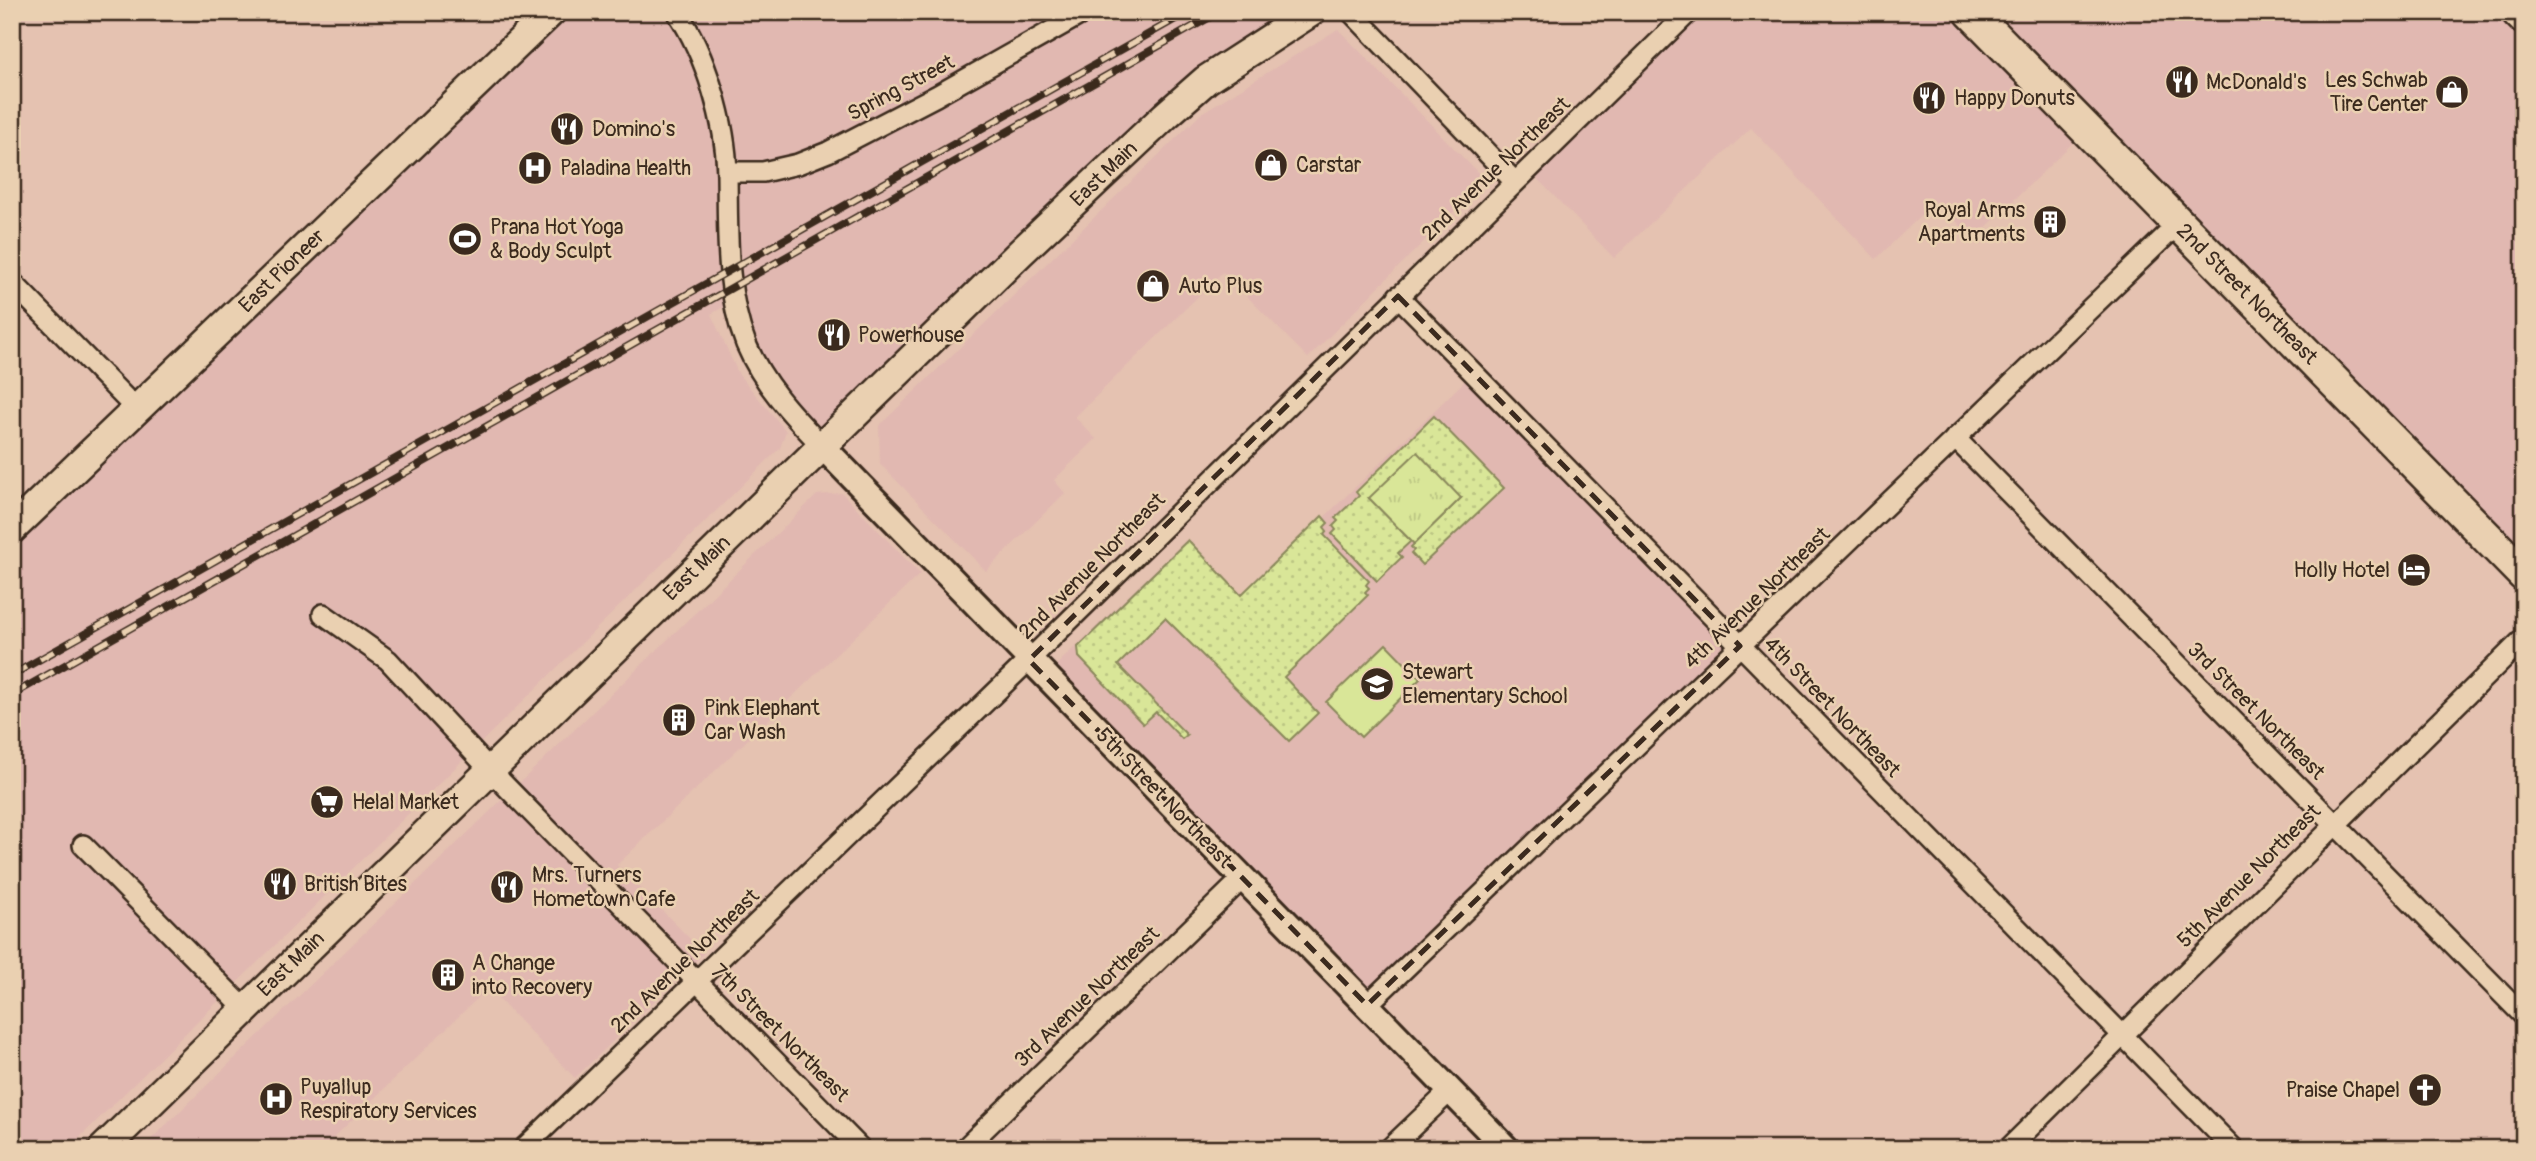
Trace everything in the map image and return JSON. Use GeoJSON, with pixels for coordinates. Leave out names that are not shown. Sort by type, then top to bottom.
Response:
{"type":"FeatureCollection","features":[{"type":"Feature","properties":{"kind":"main road","name":"East Pioneer"},"geometry":{"type":"LineString","coordinates":[[12,530],[551,12]]}},
{"type":"Feature","properties":{"kind":"main road","name":"East Main"},"geometry":{"type":"LineString","coordinates":[[103,1149],[822,446],[1165,116],[1206,80],[1311,12]]}},
{"type":"Feature","properties":{"kind":"main road","name":"2nd Street Northeast"},"geometry":{"type":"LineString","coordinates":[[1971,12],[2524,575]]}},
{"type":"Feature","properties":{"kind":"main road"},"geometry":{"type":"LineString","coordinates":[[2518,12],[2524,18]]}},
{"type":"Feature","properties":{"kind":"street"},"geometry":{"type":"LineString","coordinates":[[677,12],[693,41],[710,83],[722,133],[727,172],[732,286],[745,342],[765,381],[822,446]]}},
{"type":"Feature","properties":{"kind":"street"},"geometry":{"type":"LineString","coordinates":[[1351,12],[1515,182]]}},
{"type":"Feature","properties":{"kind":"street","name":"2nd Avenue Northeast"},"geometry":{"type":"LineString","coordinates":[[523,1149],[1029,660],[1689,12]]}},
{"type":"Feature","properties":{"kind":"street","name":"Spring Street"},"geometry":{"type":"LineString","coordinates":[[727,172],[763,172],[798,164],[828,152],[936,96],[1081,13]]}},
{"type":"Feature","properties":{"kind":"street","name":"4th Avenue Northeast"},"geometry":{"type":"LineString","coordinates":[[1367,1005],[2178,224]]}},
{"type":"Feature","properties":{"kind":"street"},"geometry":{"type":"LineString","coordinates":[[12,282],[137,410]]}},
{"type":"Feature","properties":{"kind":"street","name":"4th Street Northeast"},"geometry":{"type":"LineString","coordinates":[[1398,296],[2234,1149]]}},
{"type":"Feature","properties":{"kind":"street","name":"3rd Street Northeast"},"geometry":{"type":"LineString","coordinates":[[1955,438],[2524,1016]]}},
{"type":"Feature","properties":{"kind":"street","name":"5th Street Northeast"},"geometry":{"type":"LineString","coordinates":[[822,446],[1507,1149]]}},
{"type":"Feature","properties":{"kind":"street","name":"7th Street Northeast"},"geometry":{"type":"LineString","coordinates":[[323,614],[388,660],[490,770],[861,1149]]}},
{"type":"Feature","properties":{"kind":"street","name":"5th Avenue Northeast"},"geometry":{"type":"LineString","coordinates":[[2008,1149],[2524,638]]}},
{"type":"Feature","properties":{"kind":"street"},"geometry":{"type":"LineString","coordinates":[[83,845],[245,1009]]}},
{"type":"Feature","properties":{"kind":"street","name":"3rd Avenue Northeast"},"geometry":{"type":"LineString","coordinates":[[964,1149],[1243,878]]}},
{"type":"Feature","properties":{"kind":"street"},"geometry":{"type":"LineString","coordinates":[[1390,1149],[1451,1090]]}},
{"type":"Feature","properties":{"kind":"highlighted area"},"geometry":{"type":"Polygon","coordinates":[[[1398,296],[1740,646],[1367,1005],[1029,660],[1398,296]]]}},
{"type":"Feature","properties":{"kind":"shaded area"},"geometry":{"type":"Polygon","coordinates":[[[551,12],[1311,12],[1277,33],[822,446],[779,399],[734,301],[711,314],[739,375],[786,431],[780,448],[68,1149],[12,1149],[12,529],[551,12]]]}},
{"type":"Feature","properties":{"kind":"shaded area"},"geometry":{"type":"Polygon","coordinates":[[[1689,12],[2518,12],[2524,18],[2524,575],[2086,130],[1974,239],[1936,201],[1876,259],[1751,128],[1614,258],[1528,169],[1689,12]]]}},
{"type":"Feature","properties":{"kind":"shaded area"},"geometry":{"type":"Polygon","coordinates":[[[1338,29],[1485,180],[1308,358],[1223,272],[1075,417],[1096,439],[1054,480],[1065,493],[986,571],[880,464],[879,426],[1203,112],[1338,29]]]}},
{"type":"Feature","properties":{"kind":"shaded area","name":"Stewart Elementary School"},"geometry":{"type":"Polygon","coordinates":[[[1473,373],[1740,646],[1367,1005],[1045,676],[1186,540],[1242,597],[1473,373]]]}},
{"type":"Feature","properties":{"kind":"shaded area"},"geometry":{"type":"Polygon","coordinates":[[[842,493],[920,574],[617,865],[704,953],[575,1078],[488,988],[322,1149],[141,1149],[817,495],[842,493]]]}},
{"type":"Feature","properties":{"kind":"green space"},"geometry":{"type":"Polygon","coordinates":[[[1434,416],[1504,488],[1422,565],[1411,553],[1414,550],[1411,547],[1461,498],[1369,498],[1411,541],[1398,553],[1402,557],[1377,581],[1332,534],[1336,530],[1333,526],[1338,521],[1335,518],[1359,496],[1356,492],[1434,416]]]}},
{"type":"Feature","properties":{"kind":"green space"},"geometry":{"type":"Polygon","coordinates":[[[1417,452],[1461,498],[1414,544],[1369,498],[1417,452]]]}},
{"type":"Feature","properties":{"kind":"green space"},"geometry":{"type":"Polygon","coordinates":[[[1322,516],[1328,523],[1324,527],[1327,531],[1324,535],[1369,581],[1366,585],[1369,588],[1365,592],[1368,595],[1284,677],[1318,713],[1289,741],[1165,618],[1118,665],[1187,735],[1182,739],[1156,712],[1143,724],[1079,657],[1078,647],[1188,540],[1241,595],[1322,516]]]}},
{"type":"Feature","properties":{"kind":"green space"},"geometry":{"type":"Polygon","coordinates":[[[1386,644],[1420,679],[1361,737],[1326,702],[1386,644]]]}},
{"type":"Feature","properties":{"kind":"railway"},"geometry":{"type":"LineString","coordinates":[[12,675],[1188,12]]}},
{"type":"Feature","properties":{"kind":"railway"},"geometry":{"type":"LineString","coordinates":[[12,695],[1219,12]]}},
{"type":"Feature","properties":{"kind":"place","name":"McDonald's"},"geometry":{"type":"Point","coordinates":[2182,82]}},
{"type":"Feature","properties":{"kind":"place","name":"Les Schwab Tire Center"},"geometry":{"type":"Point","coordinates":[2452,92]}},
{"type":"Feature","properties":{"kind":"place","name":"Happy Donuts"},"geometry":{"type":"Point","coordinates":[1929,98]}},
{"type":"Feature","properties":{"kind":"place","name":"Domino's"},"geometry":{"type":"Point","coordinates":[567,129]}},
{"type":"Feature","properties":{"kind":"place","name":"Carstar"},"geometry":{"type":"Point","coordinates":[1271,165]}},
{"type":"Feature","properties":{"kind":"place","name":"Paladina Health"},"geometry":{"type":"Point","coordinates":[535,168]}},
{"type":"Feature","properties":{"kind":"place","name":"Royal Arms Apartments"},"geometry":{"type":"Point","coordinates":[2050,222]}},
{"type":"Feature","properties":{"kind":"place","name":"Prana Hot Yoga & Body Sculpt"},"geometry":{"type":"Point","coordinates":[465,239]}},
{"type":"Feature","properties":{"kind":"place","name":"Auto Plus"},"geometry":{"type":"Point","coordinates":[1153,286]}},
{"type":"Feature","properties":{"kind":"place","name":"Powerhouse"},"geometry":{"type":"Point","coordinates":[834,335]}},
{"type":"Feature","properties":{"kind":"place","name":"Holly Hotel"},"geometry":{"type":"Point","coordinates":[2414,570]}},
{"type":"Feature","properties":{"kind":"place","name":"Stewart Elementary School"},"geometry":{"type":"Point","coordinates":[1377,684]}},
{"type":"Feature","properties":{"kind":"place","name":"Pink Elephant Car Wash"},"geometry":{"type":"Point","coordinates":[679,720]}},
{"type":"Feature","properties":{"kind":"place","name":"Helal Market"},"geometry":{"type":"Point","coordinates":[327,802]}},
{"type":"Feature","properties":{"kind":"place","name":"British Bites"},"geometry":{"type":"Point","coordinates":[280,884]}},
{"type":"Feature","properties":{"kind":"place","name":"Mrs. Turners Hometown Cafe"},"geometry":{"type":"Point","coordinates":[507,887]}},
{"type":"Feature","properties":{"kind":"place","name":"A Change into Recovery"},"geometry":{"type":"Point","coordinates":[448,975]}},
{"type":"Feature","properties":{"kind":"place","name":"Praise Chapel"},"geometry":{"type":"Point","coordinates":[2425,1090]}},
{"type":"Feature","properties":{"kind":"place","name":"Puyallup Respiratory Services"},"geometry":{"type":"Point","coordinates":[276,1099]}}]}
